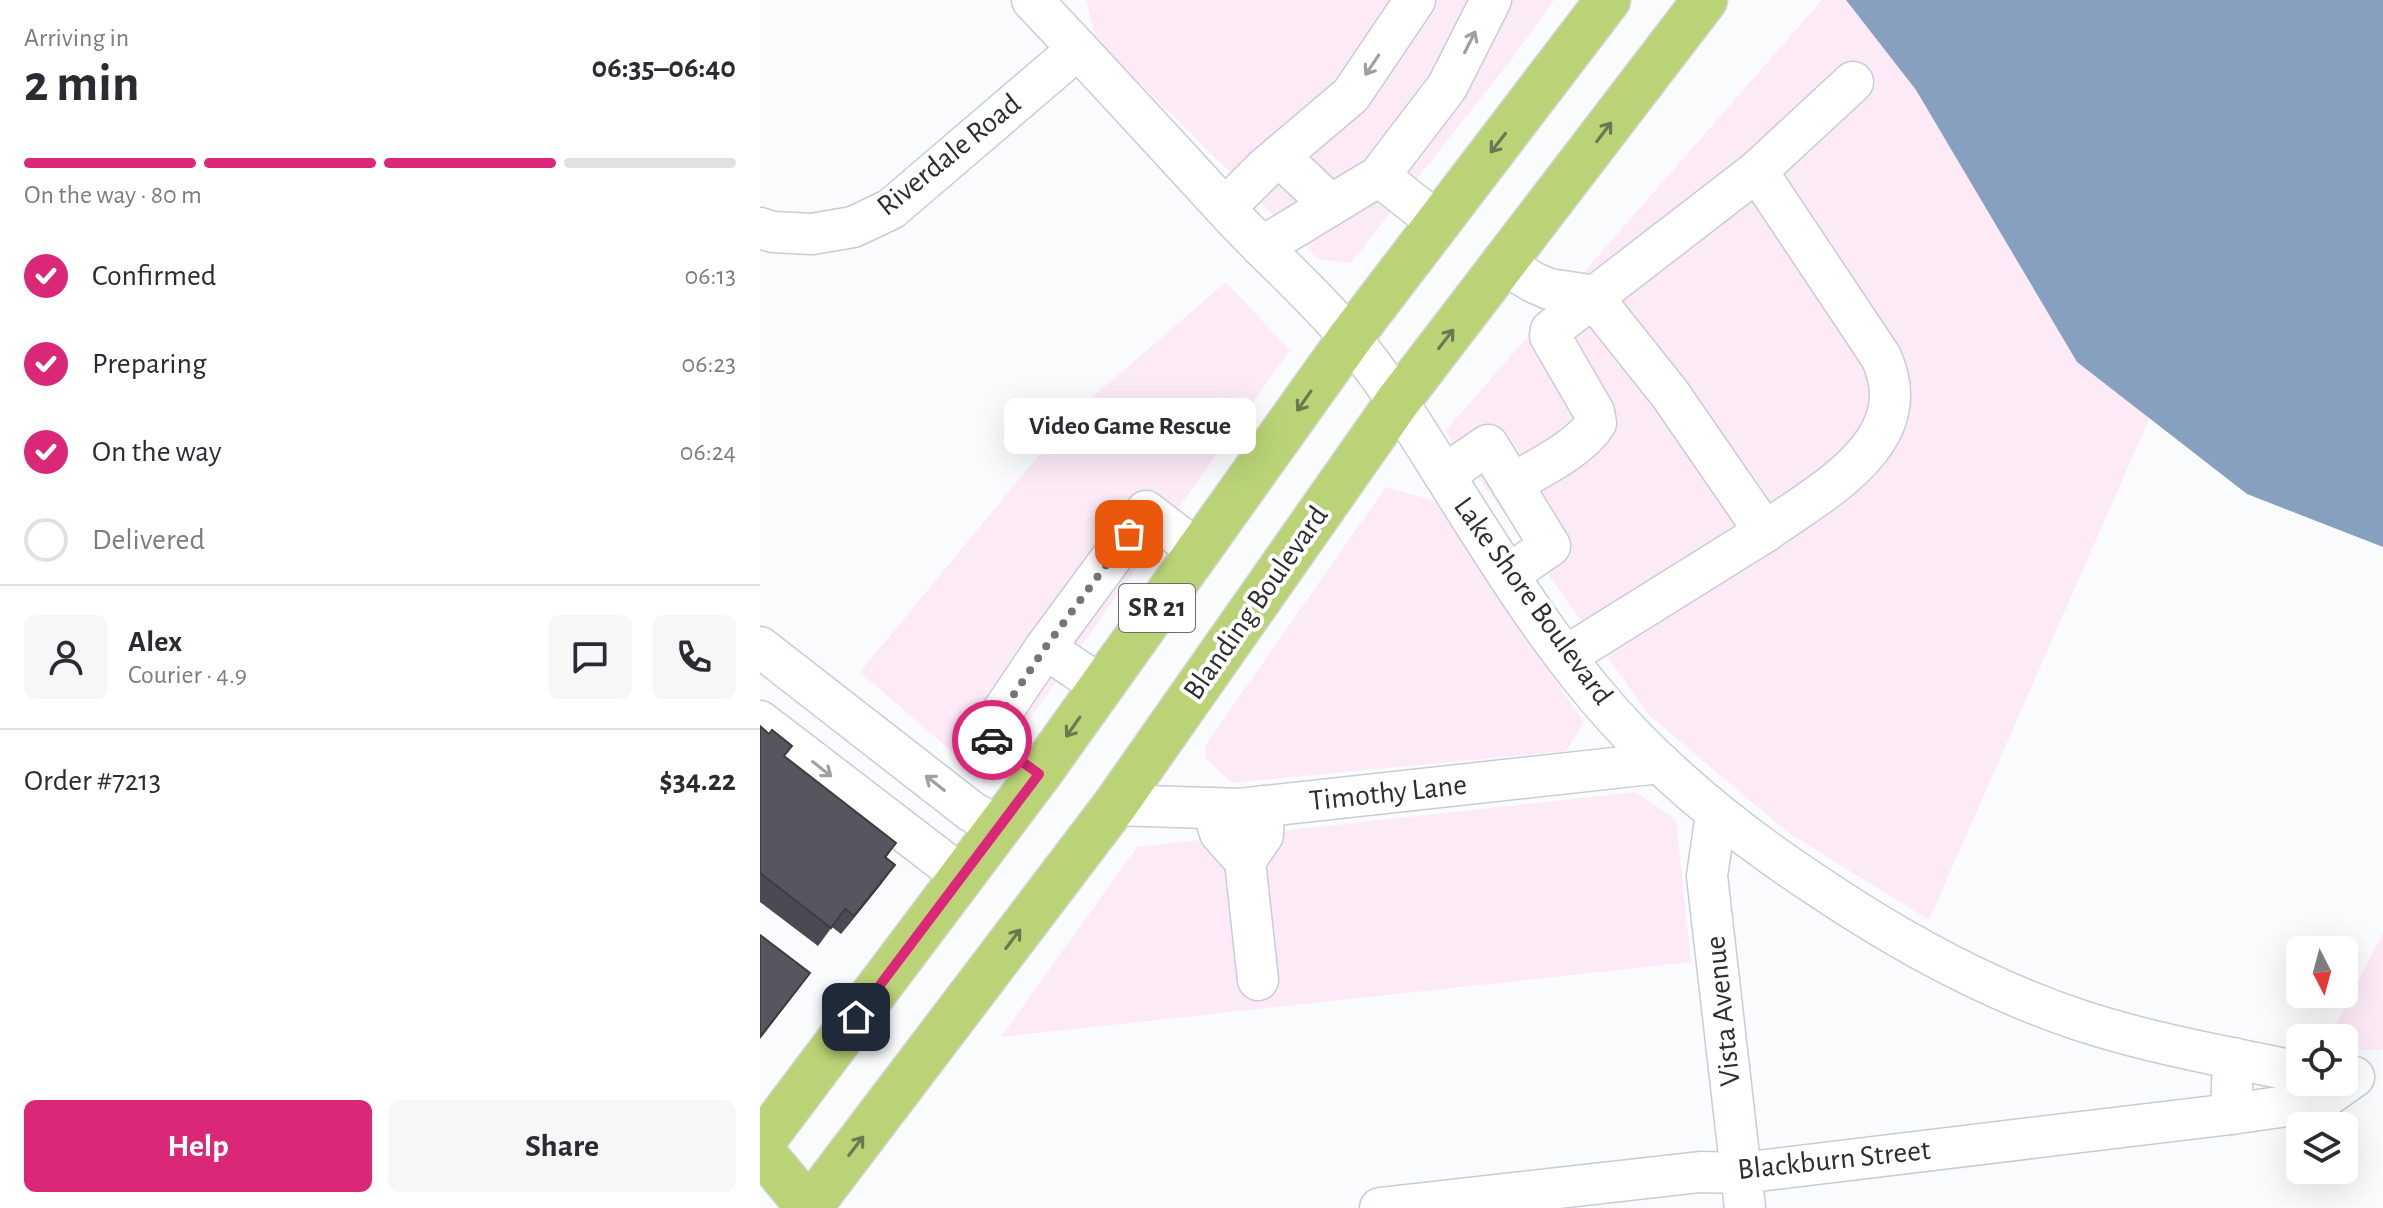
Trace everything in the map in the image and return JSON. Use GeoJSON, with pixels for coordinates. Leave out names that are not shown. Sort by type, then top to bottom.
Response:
{"type":"FeatureCollection","features":[{"type":"Feature","properties":{"kind":"main road","name":"SR 21"},"geometry":{"type":"LineString","coordinates":[[760,1147],[1039,774],[1350,338],[1608,0]]}},
{"type":"Feature","properties":{"kind":"main road","name":"Blanding Boulevard"},"geometry":{"type":"LineString","coordinates":[[809,1208],[1115,805],[1398,401],[1705,0]]}},
{"type":"Feature","properties":{"kind":"main road"},"geometry":{"type":"LineString","coordinates":[[760,1147],[809,1208]]}},
{"type":"Feature","properties":{"kind":"street","name":"Lake Shore Boulevard"},"geometry":{"type":"LineString","coordinates":[[1032,0],[1350,338],[1398,401],[1508,575],[1590,688],[1660,763],[1716,814],[1779,861],[1874,924],[1951,968],[2082,1021],[2151,1041],[2286,1069]]}},
{"type":"Feature","properties":{"kind":"street"},"geometry":{"type":"LineString","coordinates":[[1225,208],[1279,156],[1351,95],[1415,0]]}},
{"type":"Feature","properties":{"kind":"street"},"geometry":{"type":"LineString","coordinates":[[1262,247],[1379,176],[1447,87],[1491,0]]}},
{"type":"Feature","properties":{"kind":"street","name":"Riverdale Road"},"geometry":{"type":"LineString","coordinates":[[760,228],[773,232],[812,234],[853,227],[891,209],[1078,49]]}},
{"type":"Feature","properties":{"kind":"street"},"geometry":{"type":"LineString","coordinates":[[1512,484],[1553,460],[1591,431],[1596,423],[1594,412],[1550,336],[1555,325],[1757,171],[1853,82]]}},
{"type":"Feature","properties":{"kind":"street"},"geometry":{"type":"LineString","coordinates":[[1279,156],[1330,204]]}},
{"type":"Feature","properties":{"kind":"street"},"geometry":{"type":"LineString","coordinates":[[1566,656],[1765,532],[1850,471],[1878,438],[1888,417],[1891,396],[1889,375],[1881,357],[1757,171]]}},
{"type":"Feature","properties":{"kind":"street"},"geometry":{"type":"LineString","coordinates":[[1379,176],[1437,222]]}},
{"type":"Feature","properties":{"kind":"street"},"geometry":{"type":"LineString","coordinates":[[1504,264],[1549,289],[1590,297],[1670,394],[1765,532]]}},
{"type":"Feature","properties":{"kind":"street"},"geometry":{"type":"LineString","coordinates":[[1444,475],[1488,445],[1550,546],[1508,575]]}},
{"type":"Feature","properties":{"kind":"street"},"geometry":{"type":"LineString","coordinates":[[1039,774],[986,736],[1045,648],[1146,511],[1198,551]]}},
{"type":"Feature","properties":{"kind":"street"},"geometry":{"type":"LineString","coordinates":[[760,647],[972,812],[999,827]]}},
{"type":"Feature","properties":{"kind":"street"},"geometry":{"type":"LineString","coordinates":[[1045,648],[1101,686]]}},
{"type":"Feature","properties":{"kind":"street"},"geometry":{"type":"LineString","coordinates":[[760,721],[962,876]]}},
{"type":"Feature","properties":{"kind":"street","name":"Timothy Lane"},"geometry":{"type":"LineString","coordinates":[[1115,805],[1264,806],[1660,763]]}},
{"type":"Feature","properties":{"kind":"street"},"geometry":{"type":"LineString","coordinates":[[1245,861],[1263,835],[1264,806]]}},
{"type":"Feature","properties":{"kind":"street"},"geometry":{"type":"LineString","coordinates":[[1212,808],[1220,833],[1245,861],[1258,980]]}},
{"type":"Feature","properties":{"kind":"street","name":"Vista Avenue"},"geometry":{"type":"LineString","coordinates":[[1716,814],[1707,876],[1743,1190]]}},
{"type":"Feature","properties":{"kind":"street"},"geometry":{"type":"LineString","coordinates":[[2231,1114],[2233,1058]]}},
{"type":"Feature","properties":{"kind":"street","name":"Blackburn Street"},"geometry":{"type":"LineString","coordinates":[[1380,1208],[1700,1172],[1743,1190],[2320,1101],[2360,1078]]}},
{"type":"Feature","properties":{"kind":"shaded area"},"geometry":{"type":"Polygon","coordinates":[[[1086,0],[1554,0],[1514,56],[1351,263],[1318,259],[1096,40],[1086,0]]]}},
{"type":"Feature","properties":{"kind":"shaded area"},"geometry":{"type":"Polygon","coordinates":[[[1822,0],[1846,0],[1916,90],[2077,362],[2150,417],[1929,920],[1787,832],[1649,715],[1445,431],[1822,0]]]}},
{"type":"Feature","properties":{"kind":"shaded area"},"geometry":{"type":"Polygon","coordinates":[[[1226,282],[1290,350],[986,781],[860,672],[1073,414],[1226,282]]]}},
{"type":"Feature","properties":{"kind":"shaded area"},"geometry":{"type":"Polygon","coordinates":[[[1386,487],[1435,501],[1584,723],[1566,751],[1232,783],[1205,757],[1206,744],[1386,487]]]}},
{"type":"Feature","properties":{"kind":"shaded area"},"geometry":{"type":"Polygon","coordinates":[[[1636,792],[1676,820],[1691,962],[1001,1037],[1137,847],[1636,792]]]}},
{"type":"Feature","properties":{"kind":"shaded area"},"geometry":{"type":"Polygon","coordinates":[[[2383,933],[2383,1050],[2358,1050],[2358,1024],[2336,1024],[2344,1008],[2358,1008],[2358,982],[2383,933]]]}},
{"type":"Feature","properties":{"kind":"water"},"geometry":{"type":"Polygon","coordinates":[[[1846,0],[2383,0],[2383,547],[2247,494],[2077,362],[1916,90],[1846,0]]]}},
{"type":"Feature","properties":{"kind":"building"},"geometry":{"type":"Polygon","coordinates":[[[760,726],[769,734],[772,730],[792,746],[784,756],[896,843],[885,857],[895,865],[854,916],[845,909],[831,928],[760,873],[760,726]]]}},
{"type":"Feature","properties":{"kind":"building"},"geometry":{"type":"Polygon","coordinates":[[[760,935],[810,973],[760,1037],[760,935]]]}},
{"type":"Feature","properties":{"kind":"way so far"},"geometry":{"type":"LineString","coordinates":[[992,740],[986,736],[1045,648],[1129,534]]}},
{"type":"Feature","properties":{"kind":"place","name":"Video Game Rescue"},"geometry":{"type":"Point","coordinates":[1129,534]}},
{"type":"Feature","properties":{"kind":"route"},"geometry":{"type":"LineString","coordinates":[[856,1017],[1039,774],[992,740]]}}]}
